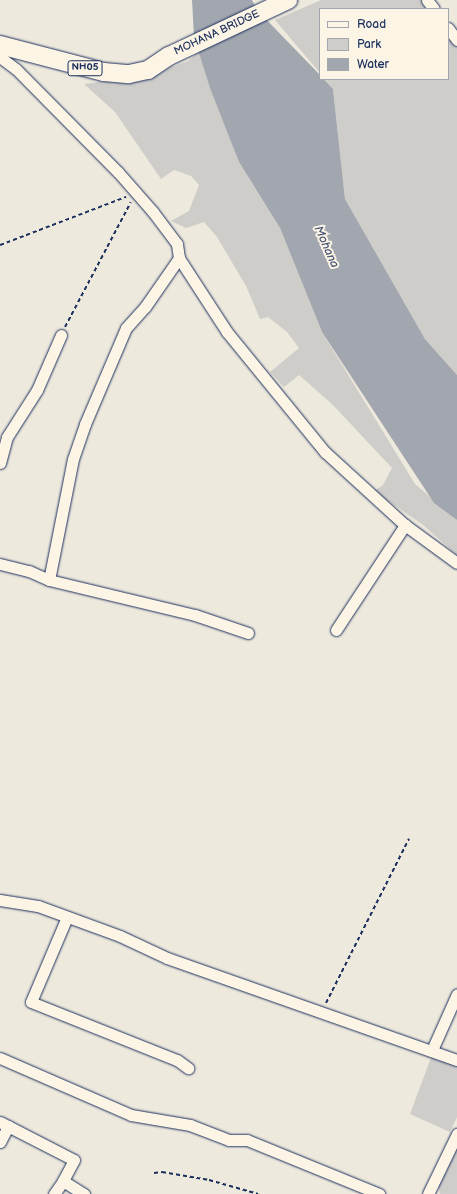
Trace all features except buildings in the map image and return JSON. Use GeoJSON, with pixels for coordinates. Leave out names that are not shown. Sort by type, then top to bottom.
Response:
{"type":"FeatureCollection","features":[{"type":"Feature","properties":{"kind":"main road","name":"MOHANA BRIDGE"},"geometry":{"type":"LineString","coordinates":[[0,45],[104,72],[129,74],[148,70],[169,56],[288,0]]}},
{"type":"Feature","properties":{"kind":"street"},"geometry":{"type":"LineString","coordinates":[[427,0],[433,8]]}},
{"type":"Feature","properties":{"kind":"street"},"geometry":{"type":"LineString","coordinates":[[449,29],[457,40]]}},
{"type":"Feature","properties":{"kind":"street"},"geometry":{"type":"LineString","coordinates":[[0,57],[16,69],[136,192],[177,244],[179,258],[227,332],[325,452],[405,525],[457,563]]}},
{"type":"Feature","properties":{"kind":"street"},"geometry":{"type":"LineString","coordinates":[[49,580],[73,459],[84,424],[126,328],[145,307],[179,258]]}},
{"type":"Feature","properties":{"kind":"street"},"geometry":{"type":"LineString","coordinates":[[0,463],[7,437],[37,390],[61,335]]}},
{"type":"Feature","properties":{"kind":"street"},"geometry":{"type":"LineString","coordinates":[[336,630],[405,525]]}},
{"type":"Feature","properties":{"kind":"street"},"geometry":{"type":"LineString","coordinates":[[0,564],[29,571],[49,580],[154,607],[175,610],[248,633]]}},
{"type":"Feature","properties":{"kind":"street"},"geometry":{"type":"LineString","coordinates":[[0,900],[38,906],[120,936],[168,958],[322,1011],[457,1060]]}},
{"type":"Feature","properties":{"kind":"street"},"geometry":{"type":"LineString","coordinates":[[68,918],[31,1002],[177,1060],[188,1068]]}},
{"type":"Feature","properties":{"kind":"street"},"geometry":{"type":"LineString","coordinates":[[432,1050],[457,994]]}},
{"type":"Feature","properties":{"kind":"street"},"geometry":{"type":"LineString","coordinates":[[0,1058],[131,1115],[190,1125],[229,1140],[247,1140],[379,1194]]}},
{"type":"Feature","properties":{"kind":"street"},"geometry":{"type":"LineString","coordinates":[[0,1142],[4,1124],[74,1160],[54,1194]]}},
{"type":"Feature","properties":{"kind":"street"},"geometry":{"type":"LineString","coordinates":[[428,1194],[457,1134]]}},
{"type":"Feature","properties":{"kind":"street"},"geometry":{"type":"LineString","coordinates":[[63,1181],[84,1194]]}},
{"type":"Feature","properties":{"kind":"path"},"geometry":{"type":"LineString","coordinates":[[0,245],[136,192]]}},
{"type":"Feature","properties":{"kind":"path"},"geometry":{"type":"LineString","coordinates":[[61,335],[136,192]]}},
{"type":"Feature","properties":{"kind":"path"},"geometry":{"type":"LineString","coordinates":[[322,1011],[409,839]]}},
{"type":"Feature","properties":{"kind":"path"},"geometry":{"type":"LineString","coordinates":[[154,1173],[162,1172],[209,1180],[258,1194]]}},
{"type":"Feature","properties":{"kind":"green space"},"geometry":{"type":"Polygon","coordinates":[[[321,0],[432,0],[436,8],[319,8],[319,72],[275,20],[321,0]]]}},
{"type":"Feature","properties":{"kind":"green space"},"geometry":{"type":"Polygon","coordinates":[[[449,29],[457,42],[457,375],[425,339],[345,199],[333,89],[326,80],[449,80],[449,29]]]}},
{"type":"Feature","properties":{"kind":"green space"},"geometry":{"type":"Polygon","coordinates":[[[199,52],[239,162],[280,228],[322,332],[415,484],[457,520],[457,555],[423,525],[374,491],[383,485],[392,468],[333,405],[299,375],[284,387],[270,372],[299,348],[287,332],[268,317],[260,319],[246,286],[217,237],[204,222],[186,228],[171,221],[189,211],[199,185],[191,176],[174,170],[161,179],[115,112],[84,84],[149,75],[188,61],[199,52]]]}},
{"type":"Feature","properties":{"kind":"green space"},"geometry":{"type":"Polygon","coordinates":[[[432,1055],[457,1065],[457,1117],[450,1132],[410,1114],[432,1055]]]}},
{"type":"Feature","properties":{"kind":"green space"},"geometry":{"type":"Polygon","coordinates":[[[457,1140],[457,1194],[440,1194],[438,1183],[457,1140]]]}},
{"type":"Feature","properties":{"kind":"water","name":"Mohana"},"geometry":{"type":"Polygon","coordinates":[[[192,0],[252,0],[257,10],[319,74],[319,80],[325,80],[333,89],[345,199],[425,339],[457,375],[457,520],[434,503],[322,332],[280,228],[239,162],[210,88],[194,37],[192,0]]]}}]}
